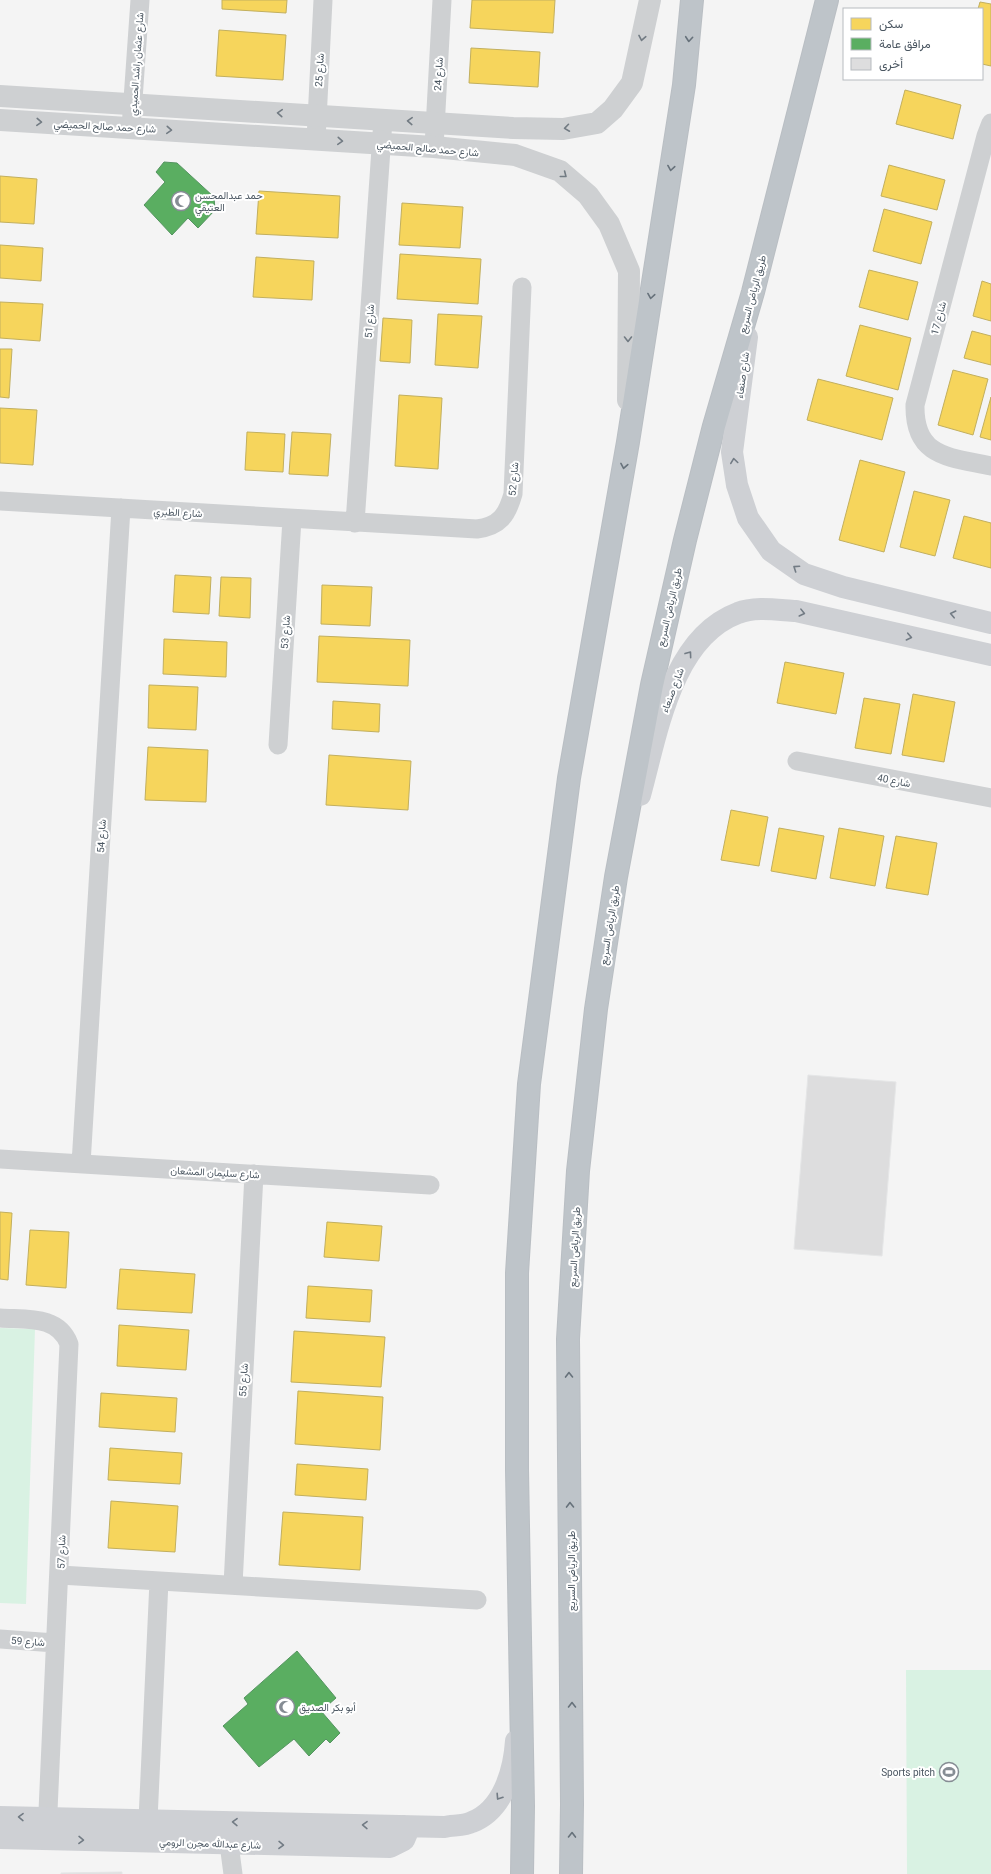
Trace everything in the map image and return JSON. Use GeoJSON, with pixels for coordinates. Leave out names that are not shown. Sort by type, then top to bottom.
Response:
{"type":"FeatureCollection","features":[{"type":"Feature","properties":{"kind":"highway"},"geometry":{"type":"LineString","coordinates":[[522,1874],[517,1273],[529,1084],[569,778],[628,442],[684,85],[692,0]]}},
{"type":"Feature","properties":{"kind":"highway","name":"طريق الرياض السريع"},"geometry":{"type":"LineString","coordinates":[[571,1874],[572,1789],[568,1340],[578,1171],[596,1009],[616,877],[652,685],[685,540],[714,426],[754,292],[827,0]]}},
{"type":"Feature","properties":{"kind":"main road","name":"شارع صنعاء"},"geometry":{"type":"LineString","coordinates":[[754,292],[732,452],[737,485],[748,518],[771,551],[804,574],[872,595],[991,623]]}},
{"type":"Feature","properties":{"kind":"main road"},"geometry":{"type":"LineString","coordinates":[[870,629],[866,615],[868,603],[872,595]]}},
{"type":"Feature","properties":{"kind":"main road","name":"شارع صنعاء"},"geometry":{"type":"LineString","coordinates":[[616,877],[668,695],[681,666],[698,643],[715,626],[738,612],[763,610],[796,611],[870,629],[991,655]]}},
{"type":"Feature","properties":{"kind":"main road","name":"شارع عبدالله مجرن الرومي"},"geometry":{"type":"LineString","coordinates":[[0,1838],[47,1828],[148,1820],[404,1826],[444,1826],[472,1823],[491,1810],[505,1788],[515,1759],[520,1664]]}},
{"type":"Feature","properties":{"kind":"main road","name":"شارع عبدالله مجرن الرومي"},"geometry":{"type":"LineString","coordinates":[[0,1817],[47,1828],[229,1844],[390,1847],[404,1840],[407,1833],[404,1826]]}},
{"type":"Feature","properties":{"kind":"street","name":"شارع عثمان راشد الحميدي"},"geometry":{"type":"LineString","coordinates":[[131,128],[140,0]]}},
{"type":"Feature","properties":{"kind":"street","name":"شارع 25"},"geometry":{"type":"LineString","coordinates":[[316,140],[323,0]]}},
{"type":"Feature","properties":{"kind":"street","name":"شارع 24"},"geometry":{"type":"LineString","coordinates":[[434,147],[442,0]]}},
{"type":"Feature","properties":{"kind":"street"},"geometry":{"type":"LineString","coordinates":[[0,96],[133,103],[512,128],[562,129],[597,123],[613,110],[632,83],[650,0]]}},
{"type":"Feature","properties":{"kind":"street","name":"شارع حمد صالح الحميضي"},"geometry":{"type":"LineString","coordinates":[[0,120],[434,147],[515,155],[560,171],[588,194],[609,224],[628,271],[628,442]]}},
{"type":"Feature","properties":{"kind":"street","name":"شارع 51"},"geometry":{"type":"LineString","coordinates":[[355,523],[383,120]]}},
{"type":"Feature","properties":{"kind":"street","name":"شارع 17"},"geometry":{"type":"LineString","coordinates":[[991,123],[984,144],[915,406],[914,420],[918,435],[928,447],[944,456],[991,466]]}},
{"type":"Feature","properties":{"kind":"street","name":"شارع 52"},"geometry":{"type":"LineString","coordinates":[[355,523],[478,529],[496,524],[502,519],[510,504],[513,494],[522,287]]}},
{"type":"Feature","properties":{"kind":"street","name":"شارع الطبري"},"geometry":{"type":"LineString","coordinates":[[0,501],[355,523]]}},
{"type":"Feature","properties":{"kind":"street","name":"شارع 54"},"geometry":{"type":"LineString","coordinates":[[82,1164],[121,508]]}},
{"type":"Feature","properties":{"kind":"street","name":"شارع 53"},"geometry":{"type":"LineString","coordinates":[[278,745],[292,519]]}},
{"type":"Feature","properties":{"kind":"street","name":"شارع 40"},"geometry":{"type":"LineString","coordinates":[[797,761],[991,798]]}},
{"type":"Feature","properties":{"kind":"street","name":"شارع سليمان المشعان"},"geometry":{"type":"LineString","coordinates":[[0,1159],[430,1185]]}},
{"type":"Feature","properties":{"kind":"street","name":"شارع 55"},"geometry":{"type":"LineString","coordinates":[[233,1585],[254,1174]]}},
{"type":"Feature","properties":{"kind":"street","name":"شارع 57"},"geometry":{"type":"LineString","coordinates":[[0,1318],[40,1320],[61,1330],[69,1344],[60,1574],[55,1642],[47,1828]]}},
{"type":"Feature","properties":{"kind":"street"},"geometry":{"type":"LineString","coordinates":[[60,1574],[478,1600]]}},
{"type":"Feature","properties":{"kind":"street"},"geometry":{"type":"LineString","coordinates":[[148,1820],[158,1580]]}},
{"type":"Feature","properties":{"kind":"street","name":"شارع 59"},"geometry":{"type":"LineString","coordinates":[[0,1639],[55,1642]]}},
{"type":"Feature","properties":{"kind":"street"},"geometry":{"type":"LineString","coordinates":[[229,1844],[233,1874]]}},
{"type":"Feature","properties":{"kind":"green space"},"geometry":{"type":"Polygon","coordinates":[[[0,1328],[35,1329],[26,1604],[0,1603],[0,1328]]]}},
{"type":"Feature","properties":{"kind":"green space","name":"Sports pitch"},"geometry":{"type":"Polygon","coordinates":[[[906,1670],[991,1670],[991,1874],[907,1874],[906,1670]]]}},
{"type":"Feature","properties":{"kind":"building: سكن"},"geometry":{"type":"Polygon","coordinates":[[[222,0],[287,0],[286,13],[222,9],[222,0]]]}},
{"type":"Feature","properties":{"kind":"building: سكن"},"geometry":{"type":"Polygon","coordinates":[[[472,0],[555,0],[553,33],[470,28],[472,0]]]}},
{"type":"Feature","properties":{"kind":"building: سكن"},"geometry":{"type":"Polygon","coordinates":[[[980,2],[991,4],[991,66],[983,64],[983,8],[978,8],[980,2]]]}},
{"type":"Feature","properties":{"kind":"building: سكن"},"geometry":{"type":"Polygon","coordinates":[[[219,30],[286,35],[283,80],[216,76],[219,30]]]}},
{"type":"Feature","properties":{"kind":"building: سكن"},"geometry":{"type":"Polygon","coordinates":[[[471,48],[540,52],[538,87],[469,83],[471,48]]]}},
{"type":"Feature","properties":{"kind":"building: سكن"},"geometry":{"type":"Polygon","coordinates":[[[905,90],[961,105],[953,139],[896,124],[905,90]]]}},
{"type":"Feature","properties":{"kind":"building: سكن"},"geometry":{"type":"Polygon","coordinates":[[[889,165],[945,180],[937,210],[881,196],[889,165]]]}},
{"type":"Feature","properties":{"kind":"building: سكن"},"geometry":{"type":"Polygon","coordinates":[[[0,176],[37,179],[34,224],[0,222],[0,176]]]}},
{"type":"Feature","properties":{"kind":"building: سكن"},"geometry":{"type":"Polygon","coordinates":[[[259,191],[340,196],[338,238],[256,234],[259,191]]]}},
{"type":"Feature","properties":{"kind":"building: سكن"},"geometry":{"type":"Polygon","coordinates":[[[402,203],[463,207],[460,248],[399,245],[402,203]]]}},
{"type":"Feature","properties":{"kind":"building: سكن"},"geometry":{"type":"Polygon","coordinates":[[[884,209],[932,222],[921,264],[873,251],[884,209]]]}},
{"type":"Feature","properties":{"kind":"building: سكن"},"geometry":{"type":"Polygon","coordinates":[[[0,245],[43,248],[41,281],[0,278],[0,245]]]}},
{"type":"Feature","properties":{"kind":"building: سكن"},"geometry":{"type":"Polygon","coordinates":[[[400,254],[481,259],[478,304],[397,299],[400,254]]]}},
{"type":"Feature","properties":{"kind":"building: سكن"},"geometry":{"type":"Polygon","coordinates":[[[256,257],[314,261],[312,300],[253,297],[256,257]]]}},
{"type":"Feature","properties":{"kind":"building: سكن"},"geometry":{"type":"Polygon","coordinates":[[[869,270],[918,282],[908,320],[859,307],[869,270]]]}},
{"type":"Feature","properties":{"kind":"building: سكن"},"geometry":{"type":"Polygon","coordinates":[[[982,281],[991,284],[991,321],[973,316],[982,281]]]}},
{"type":"Feature","properties":{"kind":"building: سكن"},"geometry":{"type":"Polygon","coordinates":[[[0,302],[43,304],[40,341],[0,338],[0,302]]]}},
{"type":"Feature","properties":{"kind":"building: سكن"},"geometry":{"type":"Polygon","coordinates":[[[438,314],[482,316],[478,368],[435,365],[438,314]]]}},
{"type":"Feature","properties":{"kind":"building: سكن"},"geometry":{"type":"Polygon","coordinates":[[[383,318],[412,320],[410,363],[380,361],[383,318]]]}},
{"type":"Feature","properties":{"kind":"building: سكن"},"geometry":{"type":"Polygon","coordinates":[[[860,325],[911,338],[898,390],[846,376],[860,325]]]}},
{"type":"Feature","properties":{"kind":"building: سكن"},"geometry":{"type":"Polygon","coordinates":[[[972,331],[991,336],[991,365],[964,358],[972,331]]]}},
{"type":"Feature","properties":{"kind":"building: سكن"},"geometry":{"type":"Polygon","coordinates":[[[0,349],[12,349],[9,398],[0,397],[0,349]]]}},
{"type":"Feature","properties":{"kind":"building: سكن"},"geometry":{"type":"Polygon","coordinates":[[[953,370],[988,379],[973,435],[938,425],[953,370]]]}},
{"type":"Feature","properties":{"kind":"building: سكن"},"geometry":{"type":"Polygon","coordinates":[[[818,379],[893,398],[882,440],[807,420],[818,379]]]}},
{"type":"Feature","properties":{"kind":"building: سكن"},"geometry":{"type":"Polygon","coordinates":[[[399,395],[442,398],[438,469],[395,466],[399,395]]]}},
{"type":"Feature","properties":{"kind":"building: سكن"},"geometry":{"type":"Polygon","coordinates":[[[991,397],[991,440],[980,437],[991,397]]]}},
{"type":"Feature","properties":{"kind":"building: سكن"},"geometry":{"type":"Polygon","coordinates":[[[0,408],[37,410],[33,465],[0,463],[0,408]]]}},
{"type":"Feature","properties":{"kind":"building: سكن"},"geometry":{"type":"Polygon","coordinates":[[[247,432],[285,434],[283,472],[245,470],[247,432]]]}},
{"type":"Feature","properties":{"kind":"building: سكن"},"geometry":{"type":"Polygon","coordinates":[[[292,432],[331,434],[328,476],[289,474],[292,432]]]}},
{"type":"Feature","properties":{"kind":"building: سكن"},"geometry":{"type":"Polygon","coordinates":[[[860,460],[905,472],[884,552],[839,540],[860,460]]]}},
{"type":"Feature","properties":{"kind":"building: سكن"},"geometry":{"type":"Polygon","coordinates":[[[914,491],[950,500],[935,556],[900,547],[914,491]]]}},
{"type":"Feature","properties":{"kind":"building: سكن"},"geometry":{"type":"Polygon","coordinates":[[[964,516],[991,523],[991,568],[953,558],[964,516]]]}},
{"type":"Feature","properties":{"kind":"building: سكن"},"geometry":{"type":"Polygon","coordinates":[[[175,575],[211,577],[209,614],[173,612],[175,575]]]}},
{"type":"Feature","properties":{"kind":"building: سكن"},"geometry":{"type":"Polygon","coordinates":[[[221,577],[251,578],[250,618],[219,616],[221,577]]]}},
{"type":"Feature","properties":{"kind":"building: سكن"},"geometry":{"type":"Polygon","coordinates":[[[322,585],[372,587],[370,626],[321,624],[322,585]]]}},
{"type":"Feature","properties":{"kind":"building: سكن"},"geometry":{"type":"Polygon","coordinates":[[[319,636],[410,640],[408,686],[317,682],[319,636]]]}},
{"type":"Feature","properties":{"kind":"building: سكن"},"geometry":{"type":"Polygon","coordinates":[[[164,639],[227,642],[226,677],[163,674],[164,639]]]}},
{"type":"Feature","properties":{"kind":"building: سكن"},"geometry":{"type":"Polygon","coordinates":[[[785,662],[844,673],[836,714],[777,703],[785,662]]]}},
{"type":"Feature","properties":{"kind":"building: سكن"},"geometry":{"type":"Polygon","coordinates":[[[149,685],[198,687],[196,730],[148,728],[149,685]]]}},
{"type":"Feature","properties":{"kind":"building: سكن"},"geometry":{"type":"Polygon","coordinates":[[[913,694],[955,702],[944,762],[902,755],[913,694]]]}},
{"type":"Feature","properties":{"kind":"building: سكن"},"geometry":{"type":"Polygon","coordinates":[[[864,698],[900,704],[891,754],[855,748],[864,698]]]}},
{"type":"Feature","properties":{"kind":"building: سكن"},"geometry":{"type":"Polygon","coordinates":[[[333,701],[380,704],[379,732],[332,729],[333,701]]]}},
{"type":"Feature","properties":{"kind":"building: سكن"},"geometry":{"type":"Polygon","coordinates":[[[148,747],[208,750],[206,802],[145,800],[148,747]]]}},
{"type":"Feature","properties":{"kind":"building: سكن"},"geometry":{"type":"Polygon","coordinates":[[[329,755],[411,761],[408,810],[326,805],[329,755]]]}},
{"type":"Feature","properties":{"kind":"building: سكن"},"geometry":{"type":"Polygon","coordinates":[[[731,810],[768,817],[759,866],[721,860],[731,810]]]}},
{"type":"Feature","properties":{"kind":"building: سكن"},"geometry":{"type":"Polygon","coordinates":[[[779,828],[824,836],[816,879],[771,871],[779,828]]]}},
{"type":"Feature","properties":{"kind":"building: سكن"},"geometry":{"type":"Polygon","coordinates":[[[839,828],[884,836],[875,886],[830,878],[839,828]]]}},
{"type":"Feature","properties":{"kind":"building: سكن"},"geometry":{"type":"Polygon","coordinates":[[[896,836],[937,843],[928,895],[886,888],[896,836]]]}},
{"type":"Feature","properties":{"kind":"building: سكن"},"geometry":{"type":"Polygon","coordinates":[[[0,1212],[12,1213],[8,1280],[0,1279],[0,1212]]]}},
{"type":"Feature","properties":{"kind":"building: سكن"},"geometry":{"type":"Polygon","coordinates":[[[327,1222],[382,1226],[379,1261],[324,1257],[327,1222]]]}},
{"type":"Feature","properties":{"kind":"building: سكن"},"geometry":{"type":"Polygon","coordinates":[[[30,1230],[69,1232],[66,1288],[26,1285],[30,1230]]]}},
{"type":"Feature","properties":{"kind":"building: سكن"},"geometry":{"type":"Polygon","coordinates":[[[120,1269],[195,1274],[192,1313],[117,1309],[120,1269]]]}},
{"type":"Feature","properties":{"kind":"building: سكن"},"geometry":{"type":"Polygon","coordinates":[[[308,1286],[372,1290],[370,1322],[306,1318],[308,1286]]]}},
{"type":"Feature","properties":{"kind":"building: سكن"},"geometry":{"type":"Polygon","coordinates":[[[119,1325],[189,1330],[186,1370],[117,1366],[119,1325]]]}},
{"type":"Feature","properties":{"kind":"building: سكن"},"geometry":{"type":"Polygon","coordinates":[[[294,1331],[385,1337],[381,1387],[291,1382],[294,1331]]]}},
{"type":"Feature","properties":{"kind":"building: سكن"},"geometry":{"type":"Polygon","coordinates":[[[298,1391],[383,1397],[380,1450],[295,1444],[298,1391]]]}},
{"type":"Feature","properties":{"kind":"building: سكن"},"geometry":{"type":"Polygon","coordinates":[[[101,1393],[177,1398],[175,1432],[99,1427],[101,1393]]]}},
{"type":"Feature","properties":{"kind":"building: سكن"},"geometry":{"type":"Polygon","coordinates":[[[110,1448],[182,1453],[180,1484],[108,1480],[110,1448]]]}},
{"type":"Feature","properties":{"kind":"building: سكن"},"geometry":{"type":"Polygon","coordinates":[[[297,1464],[368,1469],[366,1500],[295,1495],[297,1464]]]}},
{"type":"Feature","properties":{"kind":"building: سكن"},"geometry":{"type":"Polygon","coordinates":[[[111,1501],[178,1506],[175,1552],[108,1548],[111,1501]]]}},
{"type":"Feature","properties":{"kind":"building: سكن"},"geometry":{"type":"Polygon","coordinates":[[[283,1512],[363,1517],[360,1570],[279,1565],[283,1512]]]}},
{"type":"Feature","properties":{"kind":"building: مرافق عامة","name":"حمد عبدالمحسن العتيقي"},"geometry":{"type":"Polygon","coordinates":[[[164,162],[177,163],[214,197],[215,210],[198,228],[188,218],[172,235],[144,205],[165,182],[156,172],[164,162]]]}},
{"type":"Feature","properties":{"kind":"building: مرافق عامة","name":"أبو بكر الصديق"},"geometry":{"type":"Polygon","coordinates":[[[297,1651],[336,1698],[321,1711],[340,1733],[330,1743],[326,1739],[309,1756],[294,1739],[259,1767],[223,1726],[248,1704],[244,1698],[297,1651]]]}},
{"type":"Feature","properties":{"kind":"building: أخرى"},"geometry":{"type":"Polygon","coordinates":[[[808,1075],[896,1082],[882,1256],[794,1249],[808,1075]]]}},
{"type":"Feature","properties":{"kind":"building: أخرى"},"geometry":{"type":"Polygon","coordinates":[[[122,1872],[122,1874],[61,1874],[61,1873],[122,1872]]]}},
{"type":"Feature","properties":{"kind":"place","name":"حمد عبدالمحسن العتيقي"},"geometry":{"type":"Point","coordinates":[181,201]}},
{"type":"Feature","properties":{"kind":"place","name":"أبو بكر الصديق"},"geometry":{"type":"Point","coordinates":[285,1707]}},
{"type":"Feature","properties":{"kind":"place","name":"Sports pitch"},"geometry":{"type":"Point","coordinates":[949,1772]}}]}
